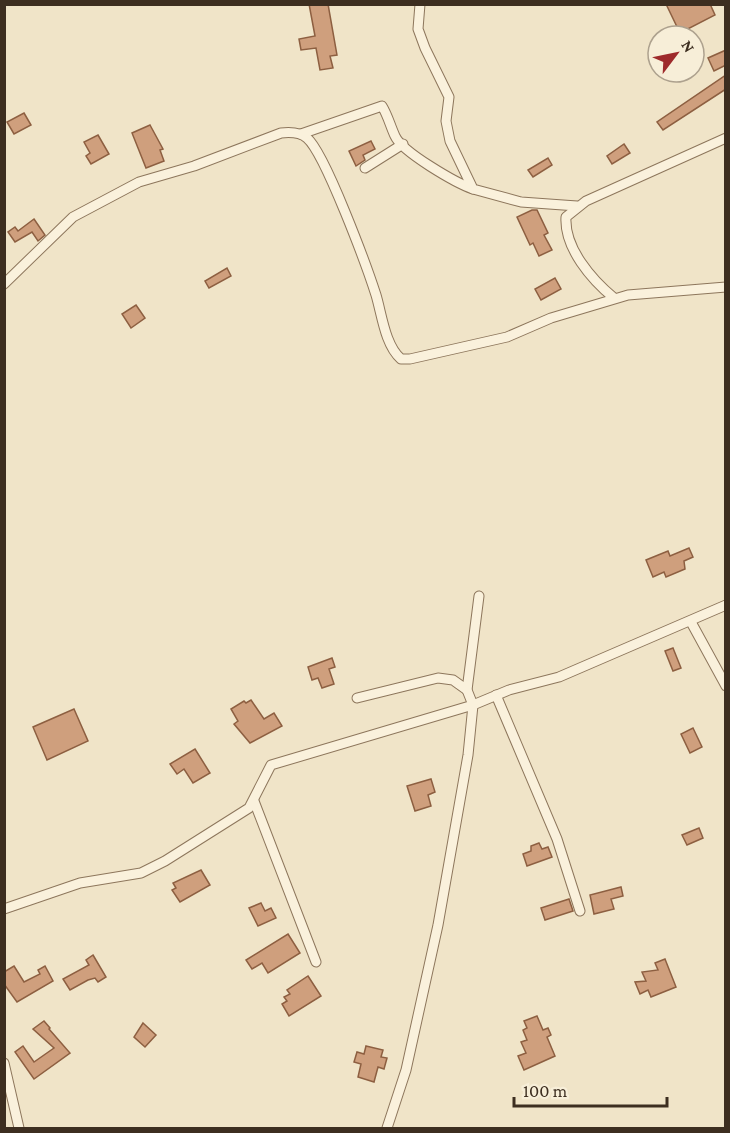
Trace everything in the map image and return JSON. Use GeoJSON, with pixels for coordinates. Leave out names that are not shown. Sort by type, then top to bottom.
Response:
{"type":"FeatureCollection","features":[{"type":"Feature","properties":{"kind":"street"},"geometry":{"type":"LineString","coordinates":[[420,4],[418,28],[425,48],[449,97],[446,121],[450,141],[473,189]]}},
{"type":"Feature","properties":{"kind":"street"},"geometry":{"type":"LineString","coordinates":[[4,284],[73,217],[139,182],[194,166],[281,133],[301,134],[382,106],[391,120],[395,137],[445,177],[473,189],[521,202],[577,206]]}},
{"type":"Feature","properties":{"kind":"street"},"geometry":{"type":"LineString","coordinates":[[301,134],[315,147],[332,181],[375,292],[391,346],[401,359],[507,337],[551,318],[614,298],[726,287]]}},
{"type":"Feature","properties":{"kind":"street"},"geometry":{"type":"LineString","coordinates":[[614,298],[587,271],[569,236],[567,217],[577,206],[726,138]]}},
{"type":"Feature","properties":{"kind":"street"},"geometry":{"type":"LineString","coordinates":[[365,168],[403,144]]}},
{"type":"Feature","properties":{"kind":"street"},"geometry":{"type":"LineString","coordinates":[[387,1128],[406,1070],[438,924],[468,755],[473,705],[467,690],[479,596]]}},
{"type":"Feature","properties":{"kind":"street"},"geometry":{"type":"LineString","coordinates":[[4,909],[80,883],[126,876],[152,868],[239,816],[254,801],[271,765],[560,677],[726,605]]}},
{"type":"Feature","properties":{"kind":"street"},"geometry":{"type":"LineString","coordinates":[[691,622],[726,686]]}},
{"type":"Feature","properties":{"kind":"street"},"geometry":{"type":"LineString","coordinates":[[357,698],[438,678],[453,680],[467,690]]}},
{"type":"Feature","properties":{"kind":"street"},"geometry":{"type":"LineString","coordinates":[[496,695],[557,839],[580,911]]}},
{"type":"Feature","properties":{"kind":"street"},"geometry":{"type":"LineString","coordinates":[[254,801],[316,962]]}},
{"type":"Feature","properties":{"kind":"street"},"geometry":{"type":"LineString","coordinates":[[4,1063],[19,1128]]}},
{"type":"Feature","properties":{"kind":"building"},"geometry":{"type":"Polygon","coordinates":[[[309,4],[328,4],[337,55],[330,56],[333,68],[320,70],[316,48],[301,50],[299,39],[315,36],[309,4]]]}},
{"type":"Feature","properties":{"kind":"building"},"geometry":{"type":"Polygon","coordinates":[[[666,4],[710,4],[715,15],[698,24],[676,24],[666,4]]]}},
{"type":"Feature","properties":{"kind":"building"},"geometry":{"type":"Polygon","coordinates":[[[726,50],[726,65],[714,71],[708,58],[726,50]]]}},
{"type":"Feature","properties":{"kind":"building"},"geometry":{"type":"Polygon","coordinates":[[[726,75],[726,89],[663,130],[657,122],[726,75]]]}},
{"type":"Feature","properties":{"kind":"building"},"geometry":{"type":"Polygon","coordinates":[[[24,113],[31,125],[14,134],[7,122],[24,113]]]}},
{"type":"Feature","properties":{"kind":"building"},"geometry":{"type":"Polygon","coordinates":[[[150,125],[163,149],[160,150],[164,161],[146,168],[132,133],[150,125]]]}},
{"type":"Feature","properties":{"kind":"building"},"geometry":{"type":"Polygon","coordinates":[[[98,135],[109,154],[91,164],[86,156],[90,153],[84,142],[98,135]]]}},
{"type":"Feature","properties":{"kind":"building"},"geometry":{"type":"Polygon","coordinates":[[[371,141],[375,149],[363,155],[365,160],[356,166],[349,151],[371,141]]]}},
{"type":"Feature","properties":{"kind":"building"},"geometry":{"type":"Polygon","coordinates":[[[624,144],[630,153],[612,164],[607,156],[624,144]]]}},
{"type":"Feature","properties":{"kind":"building"},"geometry":{"type":"Polygon","coordinates":[[[548,158],[552,165],[533,177],[528,170],[548,158]]]}},
{"type":"Feature","properties":{"kind":"building"},"geometry":{"type":"Polygon","coordinates":[[[537,210],[548,233],[544,235],[552,250],[539,256],[533,243],[530,245],[517,217],[537,210]]]}},
{"type":"Feature","properties":{"kind":"building"},"geometry":{"type":"Polygon","coordinates":[[[34,219],[45,235],[38,241],[32,232],[15,242],[8,232],[15,227],[18,231],[34,219]]]}},
{"type":"Feature","properties":{"kind":"building"},"geometry":{"type":"Polygon","coordinates":[[[227,268],[231,276],[209,288],[205,281],[227,268]]]}},
{"type":"Feature","properties":{"kind":"building"},"geometry":{"type":"Polygon","coordinates":[[[555,278],[561,289],[541,300],[535,289],[555,278]]]}},
{"type":"Feature","properties":{"kind":"building"},"geometry":{"type":"Polygon","coordinates":[[[136,305],[145,318],[131,328],[122,314],[136,305]]]}},
{"type":"Feature","properties":{"kind":"building"},"geometry":{"type":"Polygon","coordinates":[[[689,548],[693,557],[684,561],[685,569],[666,577],[664,572],[653,577],[646,560],[668,551],[670,556],[689,548]]]}},
{"type":"Feature","properties":{"kind":"building"},"geometry":{"type":"Polygon","coordinates":[[[673,648],[681,668],[673,671],[665,651],[673,648]]]}},
{"type":"Feature","properties":{"kind":"building"},"geometry":{"type":"Polygon","coordinates":[[[332,658],[335,667],[329,669],[334,684],[322,688],[318,678],[312,680],[308,667],[332,658]]]}},
{"type":"Feature","properties":{"kind":"building"},"geometry":{"type":"Polygon","coordinates":[[[251,700],[264,719],[274,713],[282,726],[250,743],[234,724],[238,721],[231,709],[244,701],[246,703],[251,700]]]}},
{"type":"Feature","properties":{"kind":"building"},"geometry":{"type":"Polygon","coordinates":[[[74,709],[88,741],[47,760],[33,727],[74,709]]]}},
{"type":"Feature","properties":{"kind":"building"},"geometry":{"type":"Polygon","coordinates":[[[693,728],[702,747],[690,753],[681,734],[693,728]]]}},
{"type":"Feature","properties":{"kind":"building"},"geometry":{"type":"Polygon","coordinates":[[[195,749],[210,773],[193,783],[184,769],[177,774],[170,764],[195,749]]]}},
{"type":"Feature","properties":{"kind":"building"},"geometry":{"type":"Polygon","coordinates":[[[431,779],[435,792],[428,795],[431,806],[415,811],[407,786],[431,779]]]}},
{"type":"Feature","properties":{"kind":"building"},"geometry":{"type":"Polygon","coordinates":[[[699,828],[703,838],[687,845],[682,835],[699,828]]]}},
{"type":"Feature","properties":{"kind":"building"},"geometry":{"type":"Polygon","coordinates":[[[539,843],[542,849],[548,847],[552,857],[527,866],[523,854],[531,851],[531,846],[539,843]]]}},
{"type":"Feature","properties":{"kind":"building"},"geometry":{"type":"Polygon","coordinates":[[[201,870],[210,885],[180,902],[172,890],[176,888],[173,883],[201,870]]]}},
{"type":"Feature","properties":{"kind":"building"},"geometry":{"type":"Polygon","coordinates":[[[621,887],[623,896],[611,899],[614,909],[594,914],[590,895],[621,887]]]}},
{"type":"Feature","properties":{"kind":"building"},"geometry":{"type":"Polygon","coordinates":[[[569,899],[573,911],[545,920],[541,908],[569,899]]]}},
{"type":"Feature","properties":{"kind":"building"},"geometry":{"type":"Polygon","coordinates":[[[261,903],[265,911],[271,908],[276,918],[258,926],[249,908],[261,903]]]}},
{"type":"Feature","properties":{"kind":"building"},"geometry":{"type":"Polygon","coordinates":[[[288,934],[300,953],[268,973],[262,963],[252,969],[246,960],[288,934]]]}},
{"type":"Feature","properties":{"kind":"building"},"geometry":{"type":"Polygon","coordinates":[[[93,955],[106,977],[98,982],[95,978],[88,980],[70,990],[63,979],[89,965],[86,960],[93,955]]]}},
{"type":"Feature","properties":{"kind":"building"},"geometry":{"type":"Polygon","coordinates":[[[665,959],[676,987],[651,997],[648,990],[640,994],[635,982],[646,981],[642,972],[658,970],[655,963],[665,959]]]}},
{"type":"Feature","properties":{"kind":"building"},"geometry":{"type":"Polygon","coordinates":[[[14,966],[24,982],[40,974],[38,970],[45,966],[53,981],[17,1002],[4,984],[4,972],[14,966]]]}},
{"type":"Feature","properties":{"kind":"building"},"geometry":{"type":"Polygon","coordinates":[[[308,976],[321,996],[289,1016],[282,1004],[287,1001],[284,997],[290,994],[287,990],[308,976]]]}},
{"type":"Feature","properties":{"kind":"building"},"geometry":{"type":"Polygon","coordinates":[[[537,1016],[543,1030],[548,1028],[551,1035],[547,1037],[555,1056],[524,1070],[518,1056],[526,1053],[521,1042],[527,1040],[523,1030],[527,1028],[524,1021],[537,1016]]]}},
{"type":"Feature","properties":{"kind":"building"},"geometry":{"type":"Polygon","coordinates":[[[44,1021],[70,1053],[34,1079],[15,1052],[23,1046],[34,1062],[54,1048],[33,1029],[44,1021]]]}},
{"type":"Feature","properties":{"kind":"building"},"geometry":{"type":"Polygon","coordinates":[[[143,1023],[156,1035],[145,1047],[134,1037],[143,1023]]]}},
{"type":"Feature","properties":{"kind":"building"},"geometry":{"type":"Polygon","coordinates":[[[366,1046],[383,1050],[381,1057],[387,1058],[384,1069],[378,1067],[374,1082],[358,1077],[361,1064],[354,1062],[357,1052],[364,1054],[366,1046]]]}}]}
